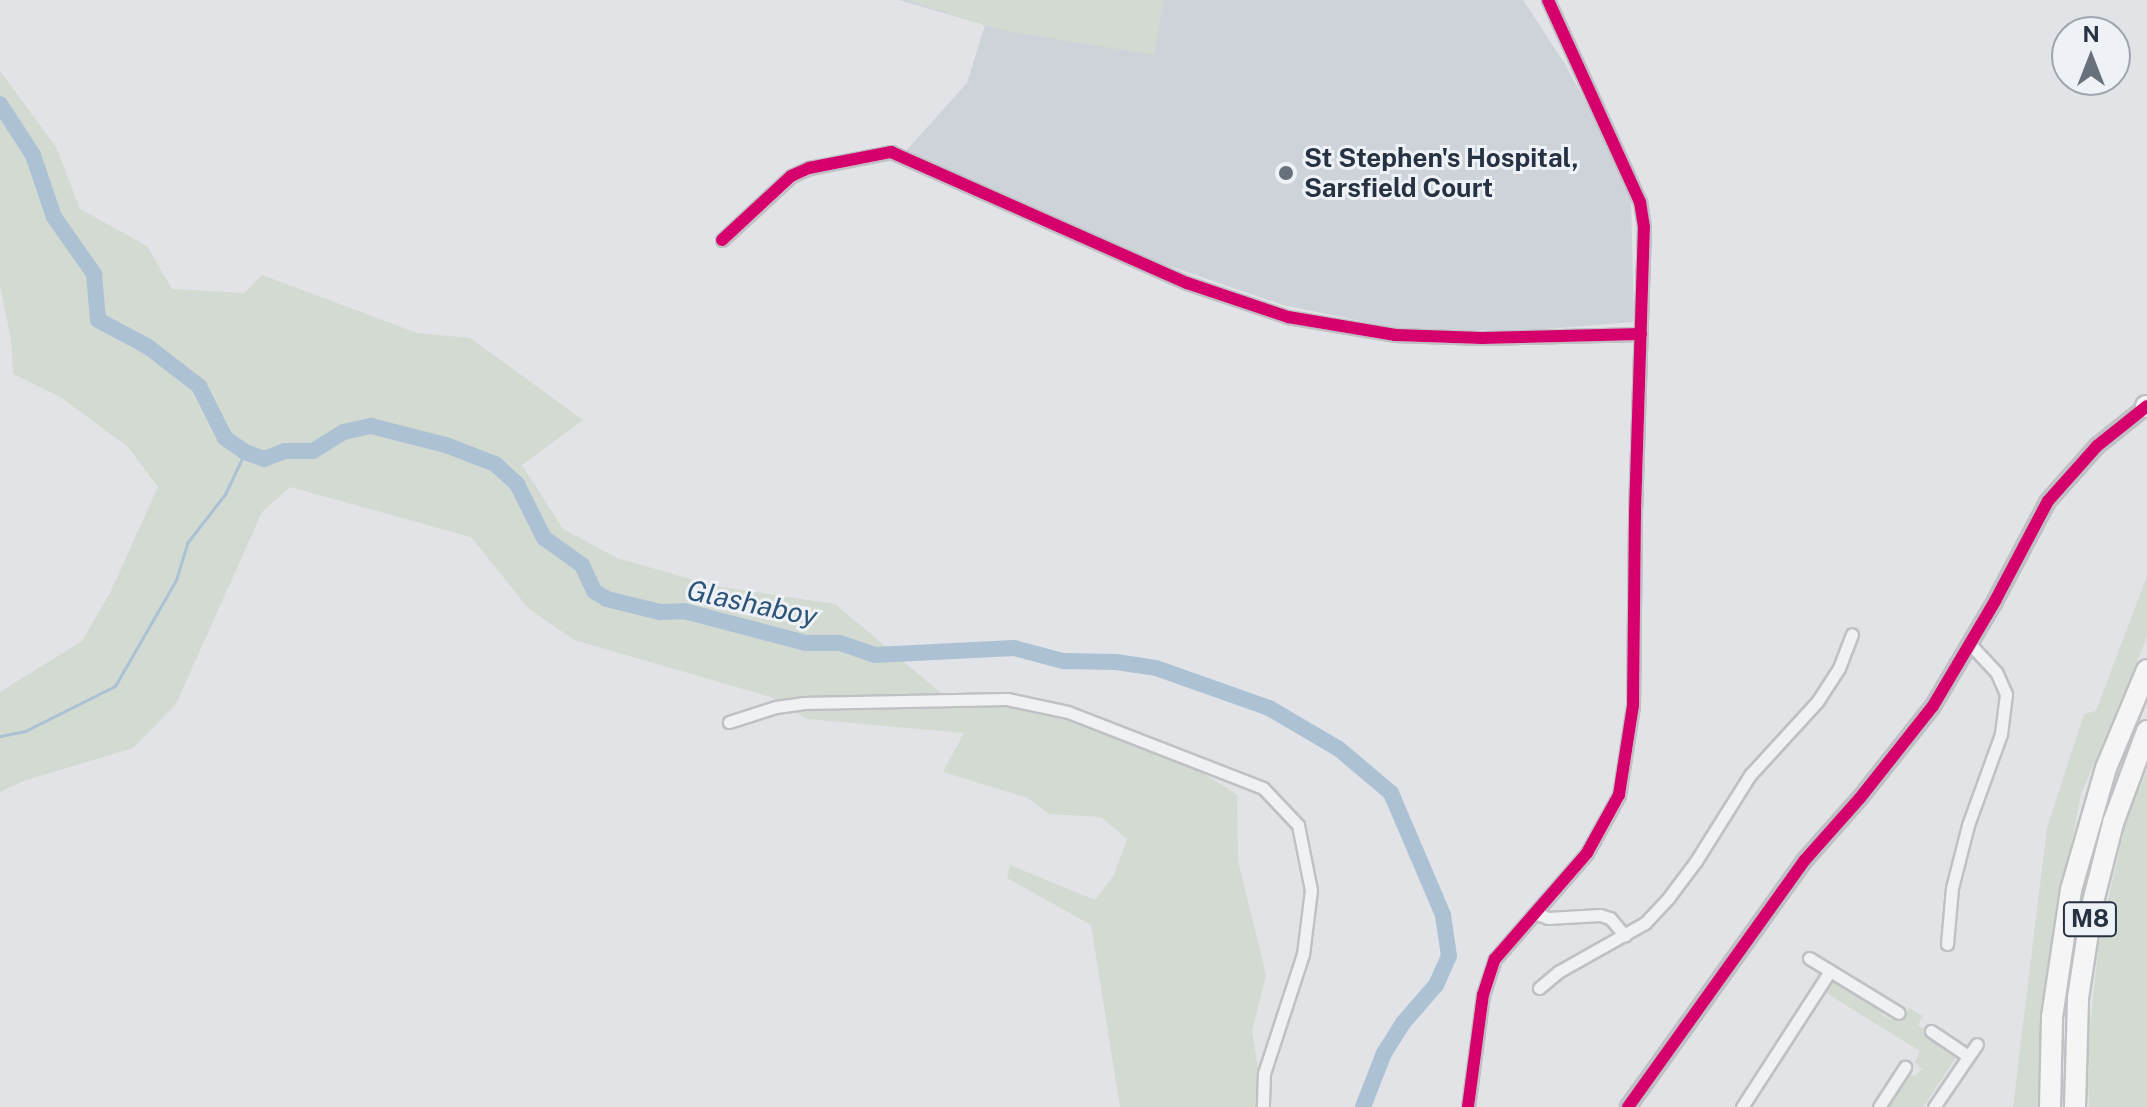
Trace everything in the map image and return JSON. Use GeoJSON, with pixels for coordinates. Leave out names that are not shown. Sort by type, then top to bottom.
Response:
{"type":"FeatureCollection","features":[{"type":"Feature","properties":{"kind":"highway","name":"M8"},"geometry":{"type":"LineString","coordinates":[[2050,1107],[2052,1017],[2071,890],[2106,768],[2147,670]]}},
{"type":"Feature","properties":{"kind":"highway","name":"M8"},"geometry":{"type":"LineString","coordinates":[[2075,1107],[2078,998],[2092,906],[2113,823],[2147,731]]}},
{"type":"Feature","properties":{"kind":"main road"},"geometry":{"type":"LineString","coordinates":[[1628,1107],[1804,861],[1860,798],[1933,706],[2048,501],[2097,446],[2147,406]]}},
{"type":"Feature","properties":{"kind":"street"},"geometry":{"type":"LineString","coordinates":[[1468,1107],[1487,983],[1495,959],[1587,853],[1619,795],[1633,706],[1644,227],[1640,202],[1548,0]]}},
{"type":"Feature","properties":{"kind":"street"},"geometry":{"type":"LineString","coordinates":[[722,240],[791,176],[809,168],[891,152],[1187,283],[1288,317],[1395,335],[1482,338],[1641,334]]}},
{"type":"Feature","properties":{"kind":"street"},"geometry":{"type":"LineString","coordinates":[[1539,988],[1558,972],[1645,923],[1669,897],[1750,775],[1817,702],[1839,668],[1852,634]]}},
{"type":"Feature","properties":{"kind":"street"},"geometry":{"type":"LineString","coordinates":[[1947,944],[1952,888],[1968,825],[2001,734],[2006,706],[2006,694],[1996,672],[1970,644]]}},
{"type":"Feature","properties":{"kind":"street"},"geometry":{"type":"LineString","coordinates":[[729,722],[776,707],[803,703],[1007,699],[1068,712],[1263,788],[1298,825],[1311,890],[1303,954],[1264,1073],[1263,1107]]}},
{"type":"Feature","properties":{"kind":"street"},"geometry":{"type":"LineString","coordinates":[[1535,913],[1548,918],[1600,915],[1610,918],[1625,936]]}},
{"type":"Feature","properties":{"kind":"street"},"geometry":{"type":"LineString","coordinates":[[1809,958],[1899,1013]]}},
{"type":"Feature","properties":{"kind":"street"},"geometry":{"type":"LineString","coordinates":[[1742,1107],[1830,971]]}},
{"type":"Feature","properties":{"kind":"street"},"geometry":{"type":"LineString","coordinates":[[1931,1031],[1968,1056]]}},
{"type":"Feature","properties":{"kind":"street"},"geometry":{"type":"LineString","coordinates":[[1934,1107],[1977,1044]]}},
{"type":"Feature","properties":{"kind":"street"},"geometry":{"type":"LineString","coordinates":[[1879,1107],[1905,1067]]}},
{"type":"Feature","properties":{"kind":"shaded area","name":"St Stephen's Hospital, Sarsfield Court"},"geometry":{"type":"Polygon","coordinates":[[[899,0],[1523,0],[1565,64],[1606,140],[1631,198],[1634,322],[1533,330],[1404,330],[1283,305],[1146,258],[904,153],[967,83],[985,25],[899,0]]]}},
{"type":"Feature","properties":{"kind":"shaded area"},"geometry":{"type":"Polygon","coordinates":[[[907,0],[1164,0],[1154,55],[997,29],[907,0]]]}},
{"type":"Feature","properties":{"kind":"shaded area"},"geometry":{"type":"Polygon","coordinates":[[[0,71],[56,147],[80,209],[147,246],[172,289],[244,293],[262,275],[417,333],[470,338],[583,420],[522,465],[563,529],[617,558],[715,586],[835,604],[941,693],[1025,697],[1082,715],[1183,760],[1237,795],[1238,861],[1266,975],[1252,1031],[1264,1107],[1120,1107],[1091,925],[1007,878],[1010,865],[1095,900],[1114,875],[1127,839],[1101,817],[1049,814],[1028,798],[943,772],[964,733],[807,719],[771,697],[574,640],[528,608],[471,537],[290,487],[262,512],[176,704],[133,748],[23,781],[0,792],[0,692],[82,641],[110,593],[158,487],[128,447],[62,398],[13,374],[11,339],[0,285],[0,71]]]}},
{"type":"Feature","properties":{"kind":"shaded area"},"geometry":{"type":"Polygon","coordinates":[[[2147,576],[2147,637],[2081,794],[2047,968],[2041,1075],[2043,1107],[2013,1107],[2047,828],[2084,714],[2096,711],[2147,576]]]}},
{"type":"Feature","properties":{"kind":"shaded area"},"geometry":{"type":"Polygon","coordinates":[[[2147,770],[2147,1107],[2089,1107],[2087,1055],[2099,940],[2126,822],[2147,770]]]}},
{"type":"Feature","properties":{"kind":"shaded area"},"geometry":{"type":"Polygon","coordinates":[[[1833,976],[1885,1007],[1881,1014],[1892,1020],[1897,1014],[1905,1015],[1909,1008],[1923,1016],[1918,1025],[1957,1045],[1959,1053],[1923,1107],[1883,1107],[1906,1073],[1915,1076],[1922,1069],[1915,1062],[1920,1051],[1823,991],[1833,976]]]}},
{"type":"Feature","properties":{"kind":"waterway","name":"Glashaboy"},"geometry":{"type":"LineString","coordinates":[[0,104],[33,155],[54,217],[94,274],[98,320],[147,346],[199,386],[225,438],[245,452],[264,459],[285,451],[313,451],[344,432],[371,426],[446,445],[495,464],[517,484],[544,538],[582,565],[594,591],[607,599],[660,612],[684,611],[806,643],[840,643],[875,655],[1014,648],[1063,661],[1116,662],[1156,668],[1269,708],[1339,749],[1391,793],[1443,915],[1449,956],[1436,985],[1403,1023],[1384,1053],[1363,1107]]}},
{"type":"Feature","properties":{"kind":"waterway"},"geometry":{"type":"LineString","coordinates":[[0,736],[25,731],[115,686],[176,580],[187,543],[225,494],[245,452]]}},
{"type":"Feature","properties":{"kind":"cycle path"},"geometry":{"type":"LineString","coordinates":[[1468,1107],[1483,995],[1495,959],[1587,853],[1619,795],[1633,706],[1635,512],[1644,227],[1640,202],[1548,0]]}},
{"type":"Feature","properties":{"kind":"cycle path"},"geometry":{"type":"LineString","coordinates":[[722,240],[791,176],[809,168],[891,152],[1187,283],[1288,317],[1395,335],[1482,338],[1641,334]]}},
{"type":"Feature","properties":{"kind":"cycle path"},"geometry":{"type":"LineString","coordinates":[[1628,1107],[1804,861],[1860,798],[1933,706],[1995,601],[2048,501],[2097,446],[2147,406]]}},
{"type":"Feature","properties":{"kind":"place","name":"St Stephen's Hospital, Sarsfield Court"},"geometry":{"type":"Point","coordinates":[1286,173]}}]}
